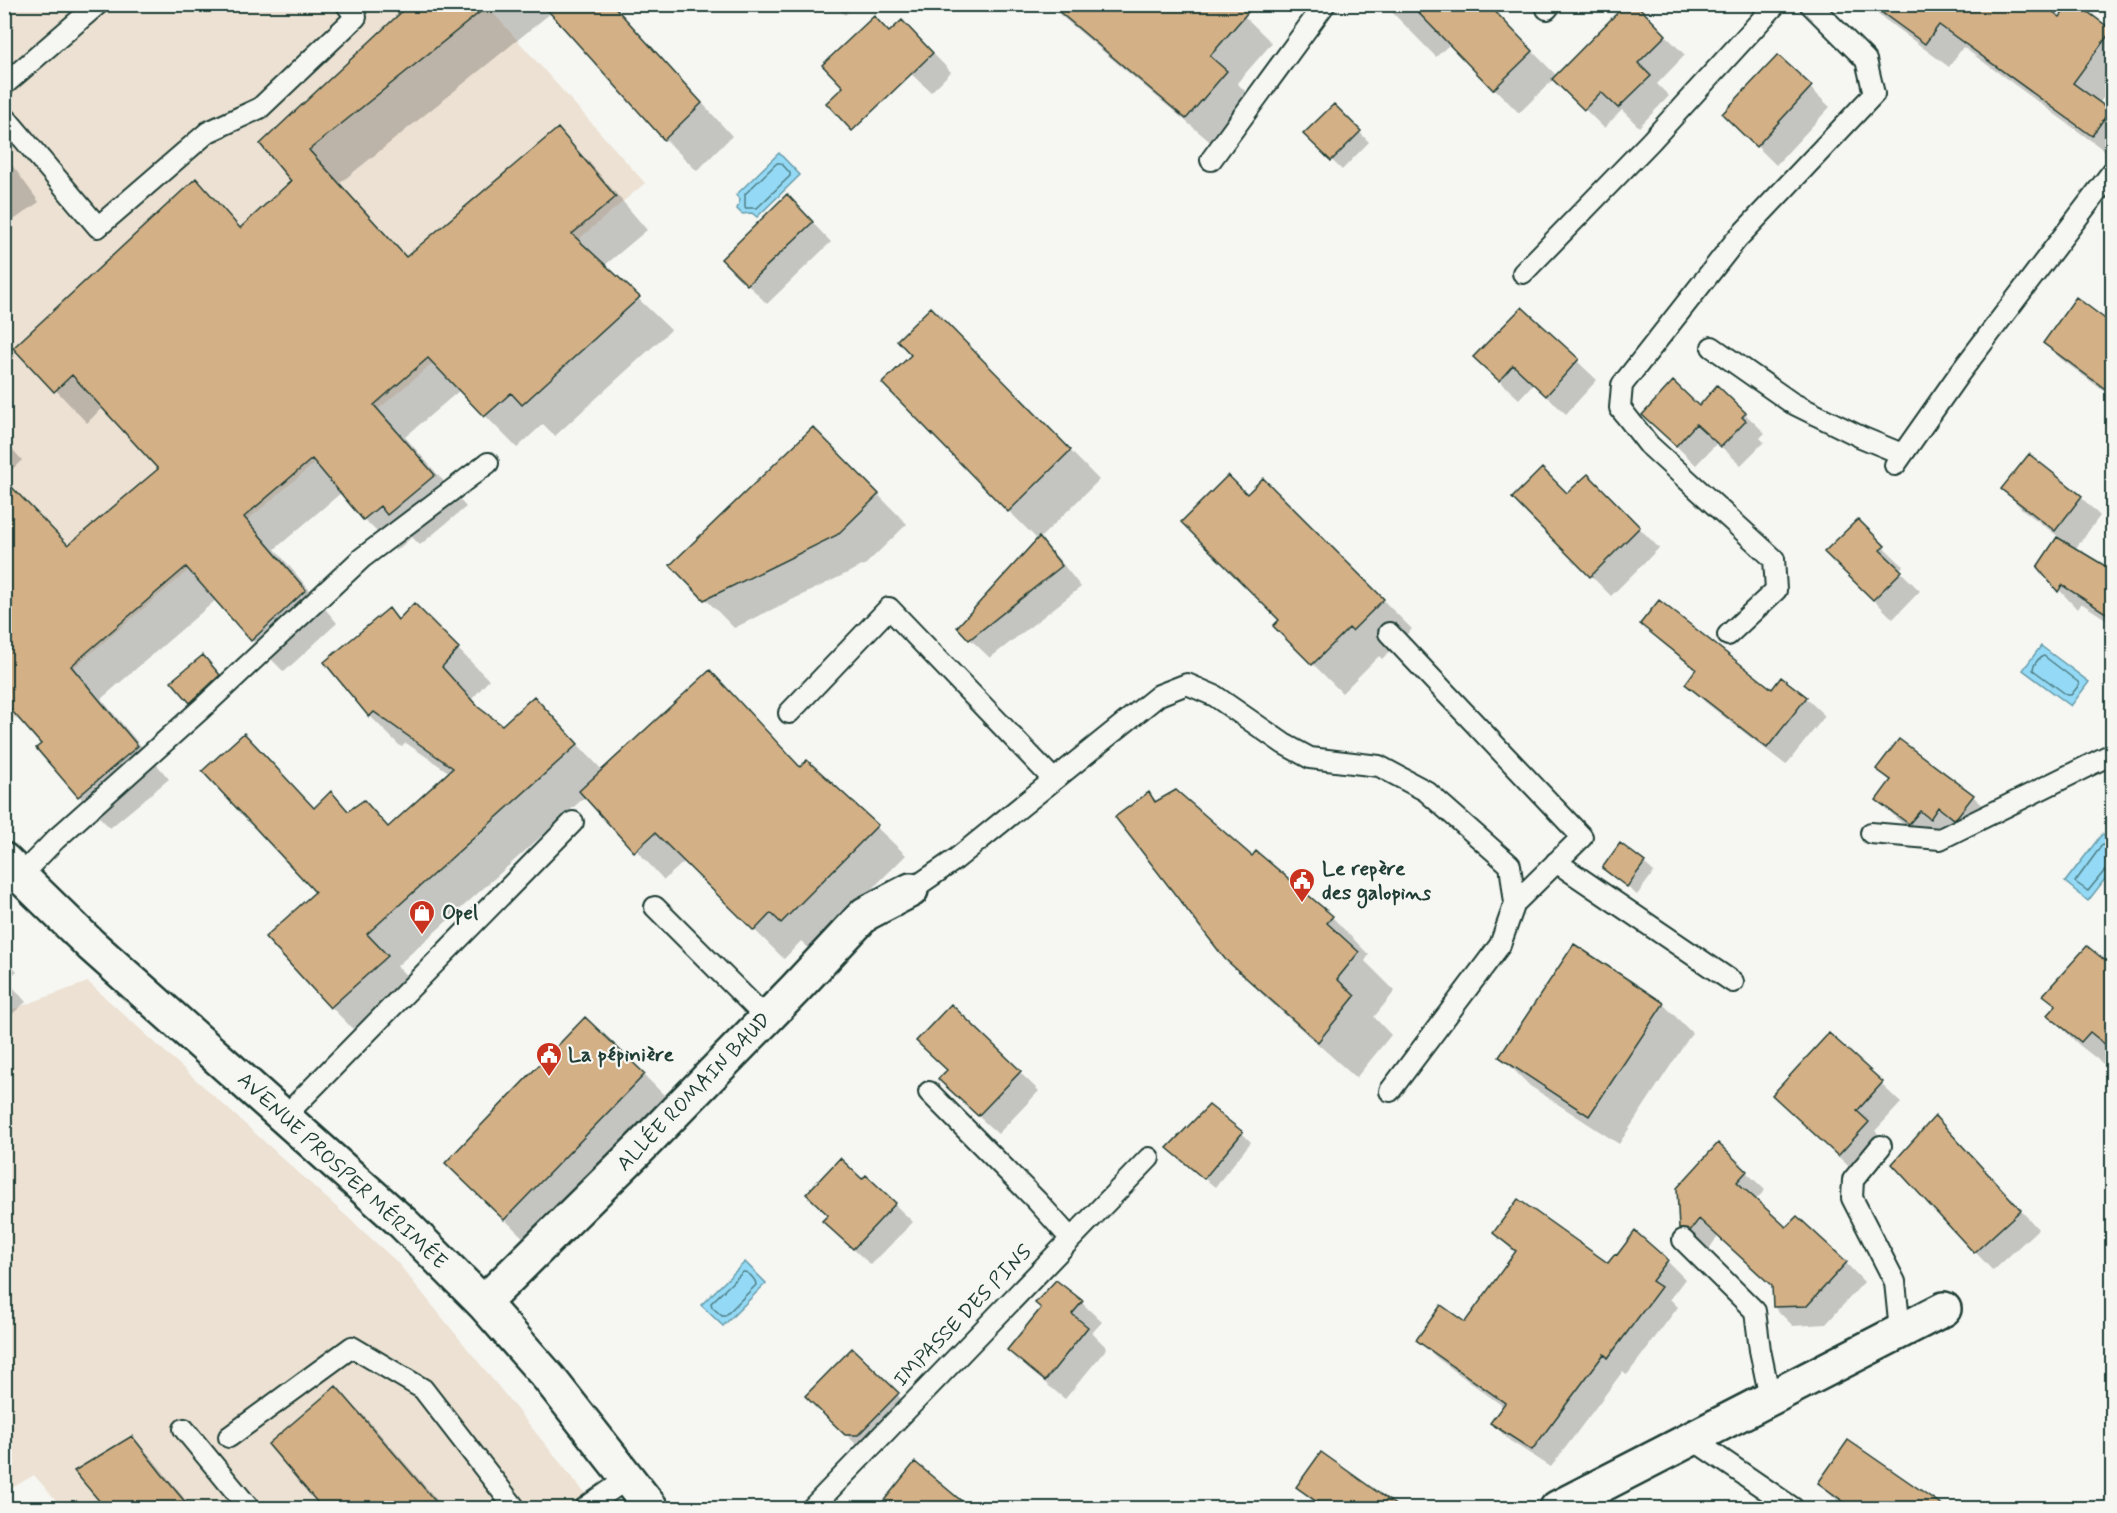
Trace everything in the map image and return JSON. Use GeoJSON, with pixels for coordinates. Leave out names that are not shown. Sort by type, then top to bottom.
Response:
{"type":"FeatureCollection","features":[{"type":"Feature","properties":{"kind":"street","name":"AVENUE PROSPER MÉRIMÉE"},"geometry":{"type":"LineString","coordinates":[[12,868],[108,960],[403,1223],[483,1303],[549,1378],[651,1509]]}},
{"type":"Feature","properties":{"kind":"street","name":"ALLÉE ROMAIN BAUD"},"geometry":{"type":"LineString","coordinates":[[483,1303],[641,1148],[767,1019],[865,914],[911,890]]}},
{"type":"Feature","properties":{"kind":"street"},"geometry":{"type":"LineString","coordinates":[[1557,1509],[1944,1309]]}},
{"type":"Feature","properties":{"kind":"lane"},"geometry":{"type":"LineString","coordinates":[[4,85],[98,4]]}},
{"type":"Feature","properties":{"kind":"lane"},"geometry":{"type":"LineString","coordinates":[[4,116],[98,227],[208,132],[260,108],[356,17],[346,4]]}},
{"type":"Feature","properties":{"kind":"lane"},"geometry":{"type":"LineString","coordinates":[[1211,160],[1325,4]]}},
{"type":"Feature","properties":{"kind":"lane"},"geometry":{"type":"LineString","coordinates":[[1523,273],[1651,141],[1776,4]]}},
{"type":"Feature","properties":{"kind":"lane"},"geometry":{"type":"LineString","coordinates":[[1728,635],[1776,590],[1774,559],[1649,445],[1620,408],[1622,385],[1736,240],[1874,94],[1866,60],[1810,4]]}},
{"type":"Feature","properties":{"kind":"lane"},"geometry":{"type":"LineString","coordinates":[[1712,347],[1792,402],[1861,437],[1899,460],[1959,374],[2112,172]]}},
{"type":"Feature","properties":{"kind":"lane"},"geometry":{"type":"LineString","coordinates":[[12,868],[56,839],[200,710],[362,558],[489,463]]}},
{"type":"Feature","properties":{"kind":"lane"},"geometry":{"type":"LineString","coordinates":[[789,713],[890,608],[1053,779]]}},
{"type":"Feature","properties":{"kind":"lane"},"geometry":{"type":"LineString","coordinates":[[1389,633],[1582,837],[1515,903],[1500,945],[1390,1091]]}},
{"type":"Feature","properties":{"kind":"lane"},"geometry":{"type":"LineString","coordinates":[[911,890],[956,859],[1159,695],[1187,684],[1215,696],[1284,744],[1310,758],[1378,766],[1426,791],[1510,865],[1515,903]]}},
{"type":"Feature","properties":{"kind":"lane"},"geometry":{"type":"LineString","coordinates":[[1871,833],[1941,839],[2112,754]]}},
{"type":"Feature","properties":{"kind":"lane"},"geometry":{"type":"LineString","coordinates":[[285,1116],[573,822]]}},
{"type":"Feature","properties":{"kind":"lane"},"geometry":{"type":"LineString","coordinates":[[1556,862],[1733,982]]}},
{"type":"Feature","properties":{"kind":"lane"},"geometry":{"type":"LineString","coordinates":[[655,907],[767,1019]]}},
{"type":"Feature","properties":{"kind":"lane"},"geometry":{"type":"LineString","coordinates":[[929,1092],[1037,1201],[1071,1239]]}},
{"type":"Feature","properties":{"kind":"lane"},"geometry":{"type":"LineString","coordinates":[[1881,1146],[1853,1179],[1852,1198],[1895,1282],[1900,1331]]}},
{"type":"Feature","properties":{"kind":"lane","name":"IMPASSE DES PINS"},"geometry":{"type":"LineString","coordinates":[[812,1509],[1149,1158]]}},
{"type":"Feature","properties":{"kind":"lane"},"geometry":{"type":"LineString","coordinates":[[1683,1240],[1755,1311],[1770,1398]]}},
{"type":"Feature","properties":{"kind":"lane"},"geometry":{"type":"LineString","coordinates":[[229,1437],[352,1347],[423,1389],[515,1509]]}},
{"type":"Feature","properties":{"kind":"lane"},"geometry":{"type":"LineString","coordinates":[[184,1429],[249,1509]]}},
{"type":"Feature","properties":{"kind":"lane"},"geometry":{"type":"LineString","coordinates":[[1692,1439],[1793,1509]]}},
{"type":"Feature","properties":{"kind":"lane"},"geometry":{"type":"LineString","coordinates":[[585,1509],[628,1478]]}},
{"type":"Feature","properties":{"kind":"shaded area"},"geometry":{"type":"Polygon","coordinates":[[[5,5],[486,5],[645,183],[5,726],[5,5]]]}},
{"type":"Feature","properties":{"kind":"shaded area"},"geometry":{"type":"Polygon","coordinates":[[[88,982],[397,1262],[597,1508],[63,1508],[34,1475],[5,1492],[5,1012],[88,982]]]}},
{"type":"Feature","properties":{"kind":"water"},"geometry":{"type":"Polygon","coordinates":[[[779,153],[800,175],[757,217],[752,213],[742,214],[737,209],[740,200],[736,195],[779,153]]]}},
{"type":"Feature","properties":{"kind":"water"},"geometry":{"type":"Polygon","coordinates":[[[2041,646],[2089,682],[2071,706],[2023,670],[2041,646]]]}},
{"type":"Feature","properties":{"kind":"water"},"geometry":{"type":"Polygon","coordinates":[[[2102,834],[2112,842],[2112,870],[2088,901],[2065,882],[2102,834]]]}},
{"type":"Feature","properties":{"kind":"water"},"geometry":{"type":"Polygon","coordinates":[[[745,1262],[766,1283],[723,1326],[701,1305],[745,1262]]]}},
{"type":"Feature","properties":{"kind":"building"},"geometry":{"type":"Polygon","coordinates":[[[410,4],[490,4],[309,150],[406,257],[558,128],[616,197],[572,234],[640,297],[522,405],[511,393],[484,417],[428,358],[374,405],[435,475],[387,515],[380,506],[363,520],[312,459],[244,517],[306,590],[251,641],[186,567],[71,666],[138,746],[78,797],[36,748],[41,744],[4,702],[4,479],[68,545],[158,469],[72,375],[54,392],[13,348],[196,178],[240,228],[291,181],[260,144],[410,4]]]}},
{"type":"Feature","properties":{"kind":"building"},"geometry":{"type":"Polygon","coordinates":[[[542,4],[612,4],[702,103],[664,140],[542,4]]]}},
{"type":"Feature","properties":{"kind":"building"},"geometry":{"type":"Polygon","coordinates":[[[1050,4],[1255,4],[1210,56],[1227,71],[1186,119],[1050,4]]]}},
{"type":"Feature","properties":{"kind":"building"},"geometry":{"type":"Polygon","coordinates":[[[1410,4],[1488,4],[1533,51],[1493,90],[1410,4]]]}},
{"type":"Feature","properties":{"kind":"building"},"geometry":{"type":"Polygon","coordinates":[[[1626,4],[1636,4],[1666,35],[1638,63],[1651,76],[1618,108],[1601,92],[1584,110],[1552,79],[1626,4]]]}},
{"type":"Feature","properties":{"kind":"building"},"geometry":{"type":"Polygon","coordinates":[[[1870,4],[2042,4],[2060,17],[2069,4],[2077,4],[2112,30],[2073,83],[2110,110],[2092,136],[1939,25],[1925,44],[1870,4]]]}},
{"type":"Feature","properties":{"kind":"building"},"geometry":{"type":"Polygon","coordinates":[[[874,16],[889,32],[902,20],[933,53],[852,131],[826,103],[843,87],[822,65],[874,16]]]}},
{"type":"Feature","properties":{"kind":"building"},"geometry":{"type":"Polygon","coordinates":[[[1778,55],[1812,86],[1756,147],[1722,114],[1778,55]]]}},
{"type":"Feature","properties":{"kind":"building"},"geometry":{"type":"Polygon","coordinates":[[[1334,104],[1361,131],[1331,161],[1303,134],[1334,104]]]}},
{"type":"Feature","properties":{"kind":"building"},"geometry":{"type":"Polygon","coordinates":[[[787,194],[813,222],[747,285],[721,259],[787,194]]]}},
{"type":"Feature","properties":{"kind":"building"},"geometry":{"type":"Polygon","coordinates":[[[2076,297],[2112,324],[2112,394],[2043,343],[2076,297]]]}},
{"type":"Feature","properties":{"kind":"building"},"geometry":{"type":"Polygon","coordinates":[[[931,307],[1071,450],[1008,512],[882,383],[911,355],[897,340],[931,307]]]}},
{"type":"Feature","properties":{"kind":"building"},"geometry":{"type":"Polygon","coordinates":[[[1522,307],[1579,359],[1546,396],[1513,365],[1499,381],[1473,357],[1522,307]]]}},
{"type":"Feature","properties":{"kind":"building"},"geometry":{"type":"Polygon","coordinates":[[[1673,381],[1699,406],[1717,385],[1746,413],[1742,417],[1746,421],[1721,447],[1696,424],[1676,446],[1642,415],[1673,381]]]}},
{"type":"Feature","properties":{"kind":"building"},"geometry":{"type":"Polygon","coordinates":[[[813,427],[879,494],[837,535],[704,600],[670,565],[813,427]]]}},
{"type":"Feature","properties":{"kind":"building"},"geometry":{"type":"Polygon","coordinates":[[[2029,454],[2082,496],[2055,531],[2001,489],[2029,454]]]}},
{"type":"Feature","properties":{"kind":"building"},"geometry":{"type":"Polygon","coordinates":[[[1542,468],[1567,493],[1588,474],[1640,527],[1590,577],[1512,498],[1542,468]]]}},
{"type":"Feature","properties":{"kind":"building"},"geometry":{"type":"Polygon","coordinates":[[[1228,475],[1247,494],[1263,478],[1384,599],[1352,631],[1349,628],[1312,665],[1273,626],[1279,620],[1181,522],[1228,475]]]}},
{"type":"Feature","properties":{"kind":"building"},"geometry":{"type":"Polygon","coordinates":[[[1858,519],[1885,546],[1880,550],[1902,571],[1873,600],[1824,552],[1858,519]]]}},
{"type":"Feature","properties":{"kind":"building"},"geometry":{"type":"Polygon","coordinates":[[[1039,537],[1062,566],[969,640],[957,627],[1039,537]]]}},
{"type":"Feature","properties":{"kind":"building"},"geometry":{"type":"Polygon","coordinates":[[[2057,537],[2112,570],[2112,617],[2062,585],[2058,592],[2037,567],[2057,537]]]}},
{"type":"Feature","properties":{"kind":"building"},"geometry":{"type":"Polygon","coordinates":[[[1659,600],[1772,689],[1781,677],[1807,697],[1767,748],[1685,684],[1696,669],[1640,624],[1659,600]]]}},
{"type":"Feature","properties":{"kind":"building"},"geometry":{"type":"Polygon","coordinates":[[[414,603],[459,648],[442,667],[478,707],[502,725],[534,696],[578,744],[367,934],[388,956],[330,1008],[265,937],[315,892],[202,771],[244,733],[314,808],[331,791],[348,811],[364,800],[388,827],[453,768],[374,712],[369,717],[324,662],[389,608],[398,620],[414,603]]]}},
{"type":"Feature","properties":{"kind":"building"},"geometry":{"type":"Polygon","coordinates":[[[203,655],[220,675],[190,703],[171,681],[203,655]]]}},
{"type":"Feature","properties":{"kind":"building"},"geometry":{"type":"Polygon","coordinates":[[[710,670],[800,767],[807,760],[878,825],[781,923],[771,913],[754,931],[655,833],[634,852],[579,791],[710,670]]]}},
{"type":"Feature","properties":{"kind":"building"},"geometry":{"type":"Polygon","coordinates":[[[1899,739],[1974,795],[1957,817],[1953,819],[1938,807],[1930,819],[1920,811],[1909,824],[1876,800],[1891,780],[1876,769],[1899,739]]]}},
{"type":"Feature","properties":{"kind":"building"},"geometry":{"type":"Polygon","coordinates":[[[1176,790],[1252,856],[1256,851],[1333,916],[1327,923],[1359,952],[1337,979],[1355,996],[1318,1042],[1225,959],[1115,817],[1149,792],[1155,802],[1176,790]]]}},
{"type":"Feature","properties":{"kind":"building"},"geometry":{"type":"Polygon","coordinates":[[[1620,843],[1645,862],[1627,887],[1602,868],[1620,843]]]}},
{"type":"Feature","properties":{"kind":"building"},"geometry":{"type":"Polygon","coordinates":[[[1574,944],[1664,1003],[1589,1116],[1499,1057],[1574,944]]]}},
{"type":"Feature","properties":{"kind":"building"},"geometry":{"type":"Polygon","coordinates":[[[2087,946],[2112,966],[2112,1050],[2090,1032],[2081,1042],[2047,1015],[2056,1005],[2043,995],[2087,946]]]}},
{"type":"Feature","properties":{"kind":"building"},"geometry":{"type":"Polygon","coordinates":[[[951,1004],[1021,1071],[978,1116],[938,1079],[947,1070],[916,1041],[951,1004]]]}},
{"type":"Feature","properties":{"kind":"building"},"geometry":{"type":"Polygon","coordinates":[[[585,1017],[645,1074],[504,1220],[445,1163],[585,1017]]]}},
{"type":"Feature","properties":{"kind":"building"},"geometry":{"type":"Polygon","coordinates":[[[1829,1033],[1883,1082],[1857,1111],[1869,1122],[1838,1156],[1772,1095],[1829,1033]]]}},
{"type":"Feature","properties":{"kind":"building"},"geometry":{"type":"Polygon","coordinates":[[[1209,1105],[1243,1132],[1204,1179],[1167,1148],[1209,1105]]]}},
{"type":"Feature","properties":{"kind":"building"},"geometry":{"type":"Polygon","coordinates":[[[1935,1116],[2021,1210],[1974,1253],[1892,1164],[1935,1116]]]}},
{"type":"Feature","properties":{"kind":"building"},"geometry":{"type":"Polygon","coordinates":[[[1718,1143],[1747,1171],[1737,1182],[1786,1227],[1797,1216],[1847,1262],[1807,1306],[1773,1307],[1772,1286],[1699,1219],[1690,1231],[1679,1229],[1677,1188],[1718,1143]]]}},
{"type":"Feature","properties":{"kind":"building"},"geometry":{"type":"Polygon","coordinates":[[[840,1158],[862,1179],[866,1175],[896,1203],[853,1249],[822,1221],[828,1215],[806,1194],[840,1158]]]}},
{"type":"Feature","properties":{"kind":"building"},"geometry":{"type":"Polygon","coordinates":[[[1518,1199],[1608,1263],[1635,1231],[1668,1260],[1652,1281],[1661,1287],[1608,1358],[1604,1354],[1532,1450],[1490,1423],[1505,1403],[1416,1340],[1441,1305],[1465,1322],[1516,1251],[1493,1233],[1518,1199]]]}},
{"type":"Feature","properties":{"kind":"building"},"geometry":{"type":"Polygon","coordinates":[[[1056,1280],[1083,1301],[1072,1314],[1088,1327],[1045,1381],[1007,1350],[1041,1308],[1035,1303],[1056,1280]]]}},
{"type":"Feature","properties":{"kind":"building"},"geometry":{"type":"Polygon","coordinates":[[[852,1348],[899,1393],[858,1435],[845,1435],[805,1396],[852,1348]]]}},
{"type":"Feature","properties":{"kind":"building"},"geometry":{"type":"Polygon","coordinates":[[[336,1386],[442,1509],[323,1509],[268,1444],[336,1386]]]}},
{"type":"Feature","properties":{"kind":"building"},"geometry":{"type":"Polygon","coordinates":[[[132,1436],[191,1509],[106,1509],[74,1471],[132,1436]]]}},
{"type":"Feature","properties":{"kind":"building"},"geometry":{"type":"Polygon","coordinates":[[[1848,1440],[1948,1509],[1854,1509],[1818,1483],[1848,1440]]]}},
{"type":"Feature","properties":{"kind":"building"},"geometry":{"type":"Polygon","coordinates":[[[1321,1452],[1401,1509],[1327,1509],[1296,1487],[1321,1452]]]}},
{"type":"Feature","properties":{"kind":"building"},"geometry":{"type":"Polygon","coordinates":[[[915,1462],[971,1509],[877,1509],[915,1462]]]}},
{"type":"Feature","properties":{"kind":"place","name":"Le repère des galopins"},"geometry":{"type":"Point","coordinates":[1302,904]}},
{"type":"Feature","properties":{"kind":"place","name":"Opel"},"geometry":{"type":"Point","coordinates":[422,936]}},
{"type":"Feature","properties":{"kind":"place","name":"La pépinière"},"geometry":{"type":"Point","coordinates":[549,1078]}}]}
